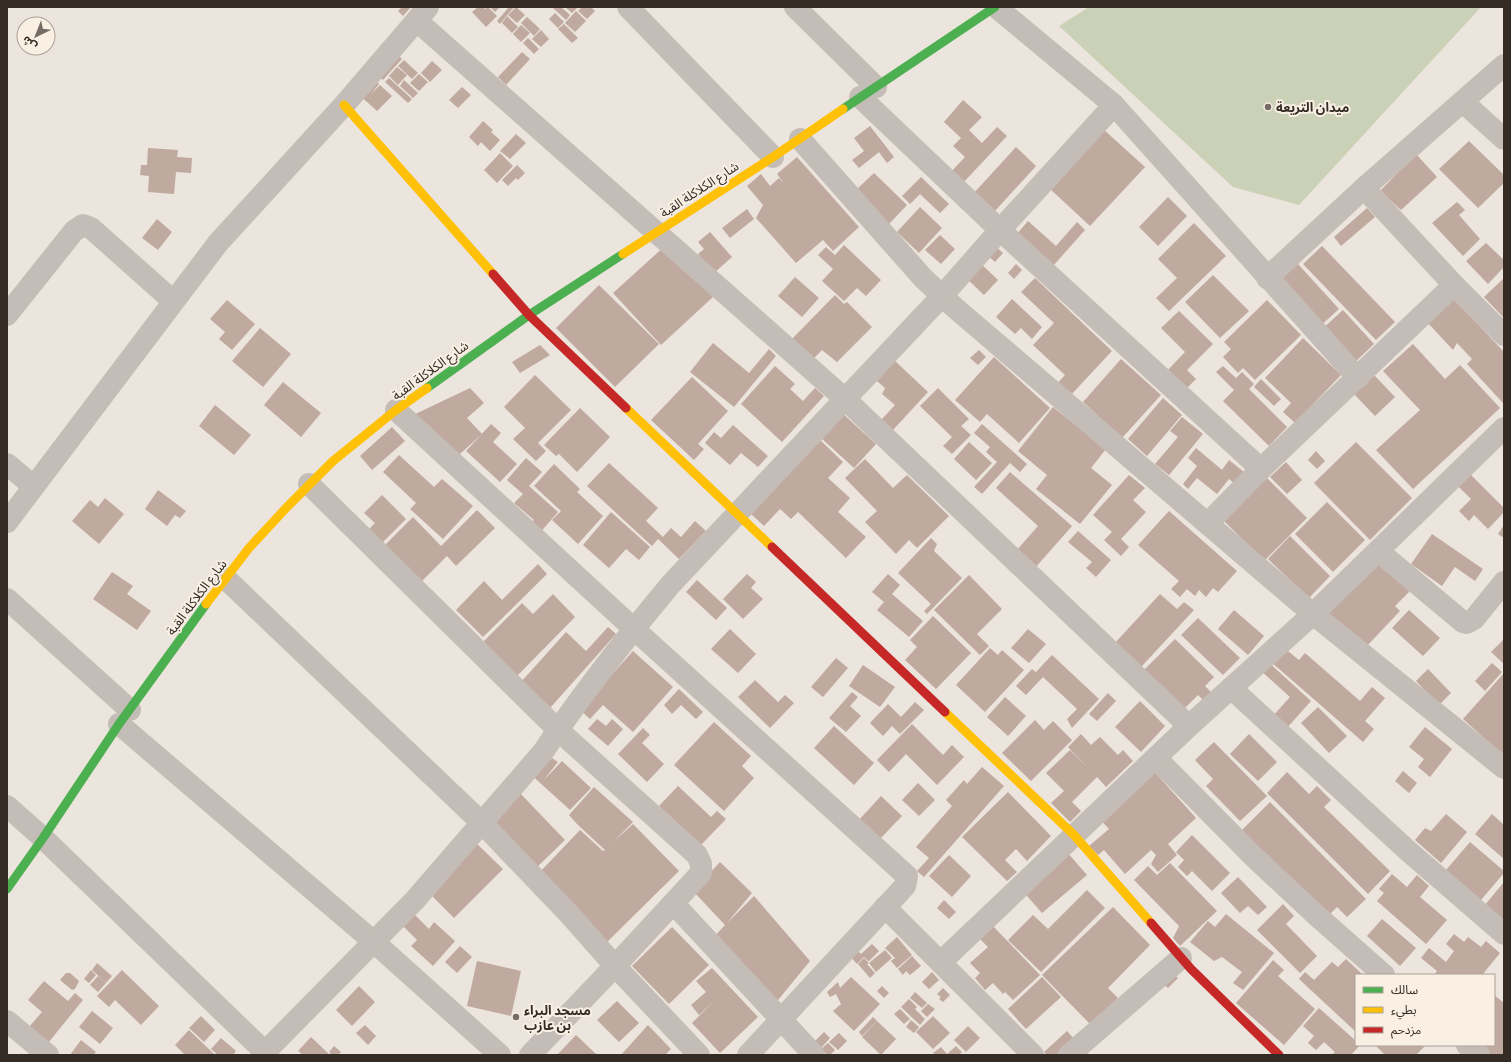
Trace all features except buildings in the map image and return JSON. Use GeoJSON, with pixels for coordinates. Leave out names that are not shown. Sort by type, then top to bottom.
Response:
{"type":"FeatureCollection","features":[{"type":"Feature","properties":{"kind":"street"},"geometry":{"type":"LineString","coordinates":[[628,7],[773,157]]}},
{"type":"Feature","properties":{"kind":"street"},"geometry":{"type":"LineString","coordinates":[[795,7],[868,92],[1000,230],[1261,469]]}},
{"type":"Feature","properties":{"kind":"street"},"geometry":{"type":"LineString","coordinates":[[996,7],[1114,105],[1267,278],[1358,378]]}},
{"type":"Feature","properties":{"kind":"street","name":"شارع الكلاكلة القبة"},"geometry":{"type":"LineString","coordinates":[[7,889],[124,717],[225,578],[249,548],[309,484],[333,461],[396,410],[529,314],[773,157],[996,7]]}},
{"type":"Feature","properties":{"kind":"street"},"geometry":{"type":"LineString","coordinates":[[7,522],[223,237],[344,105],[422,14],[656,231],[845,399],[1189,726]]}},
{"type":"Feature","properties":{"kind":"street"},"geometry":{"type":"LineString","coordinates":[[1267,278],[1364,188],[1504,66]]}},
{"type":"Feature","properties":{"kind":"street"},"geometry":{"type":"LineString","coordinates":[[1463,102],[1504,139]]}},
{"type":"Feature","properties":{"kind":"street"},"geometry":{"type":"LineString","coordinates":[[344,105],[529,314],[1074,835],[1181,958],[1279,1055]]}},
{"type":"Feature","properties":{"kind":"street"},"geometry":{"type":"LineString","coordinates":[[7,806],[43,838],[265,1054],[415,900],[482,823],[543,752],[634,629],[671,584],[942,296],[1114,105]]}},
{"type":"Feature","properties":{"kind":"street"},"geometry":{"type":"LineString","coordinates":[[800,139],[923,278],[942,296],[1313,614],[1504,768]]}},
{"type":"Feature","properties":{"kind":"street"},"geometry":{"type":"LineString","coordinates":[[1364,188],[1454,285],[1504,335]]}},
{"type":"Feature","properties":{"kind":"street"},"geometry":{"type":"LineString","coordinates":[[7,316],[74,231],[83,225],[91,228],[173,301]]}},
{"type":"Feature","properties":{"kind":"street"},"geometry":{"type":"LineString","coordinates":[[1208,523],[1261,469],[1454,285]]}},
{"type":"Feature","properties":{"kind":"street"},"geometry":{"type":"LineString","coordinates":[[396,410],[634,629],[907,876],[905,886],[748,1055]]}},
{"type":"Feature","properties":{"kind":"street"},"geometry":{"type":"LineString","coordinates":[[941,962],[1189,726],[1313,614],[1504,428]]}},
{"type":"Feature","properties":{"kind":"street"},"geometry":{"type":"LineString","coordinates":[[7,464],[33,486]]}},
{"type":"Feature","properties":{"kind":"street"},"geometry":{"type":"LineString","coordinates":[[309,484],[558,730],[697,855],[701,864],[701,873],[674,904],[530,1055]]}},
{"type":"Feature","properties":{"kind":"street"},"geometry":{"type":"LineString","coordinates":[[1378,551],[1463,622],[1468,623],[1474,619],[1504,582]]}},
{"type":"Feature","properties":{"kind":"street"},"geometry":{"type":"LineString","coordinates":[[225,578],[482,823],[570,915],[615,966],[699,1055]]}},
{"type":"Feature","properties":{"kind":"street"},"geometry":{"type":"LineString","coordinates":[[7,599],[124,717],[500,1055]]}},
{"type":"Feature","properties":{"kind":"street"},"geometry":{"type":"LineString","coordinates":[[1231,688],[1413,855],[1504,934]]}},
{"type":"Feature","properties":{"kind":"street"},"geometry":{"type":"LineString","coordinates":[[1156,758],[1254,857],[1310,910],[1383,974]]}},
{"type":"Feature","properties":{"kind":"street"},"geometry":{"type":"LineString","coordinates":[[674,904],[814,1055]]}},
{"type":"Feature","properties":{"kind":"street"},"geometry":{"type":"LineString","coordinates":[[885,907],[1033,1055]]}},
{"type":"Feature","properties":{"kind":"street"},"geometry":{"type":"LineString","coordinates":[[1069,1055],[1181,958]]}},
{"type":"Feature","properties":{"kind":"street"},"geometry":{"type":"LineString","coordinates":[[7,1021],[48,1055]]}},
{"type":"Feature","properties":{"kind":"street"},"geometry":{"type":"LineString","coordinates":[[1468,1046],[1479,1055]]}},
{"type":"Feature","properties":{"kind":"green space","name":"ميدان التريعة"},"geometry":{"type":"Polygon","coordinates":[[[1089,7],[1481,7],[1299,205],[1233,187],[1059,26],[1089,7]]]}},
{"type":"Feature","properties":{"kind":"traffic: fast"},"geometry":{"type":"LineString","coordinates":[[843,109],[995,7]]}},
{"type":"Feature","properties":{"kind":"traffic: fast"},"geometry":{"type":"LineString","coordinates":[[427,388],[529,315],[623,254]]}},
{"type":"Feature","properties":{"kind":"traffic: fast"},"geometry":{"type":"LineString","coordinates":[[7,889],[119,724],[206,604]]}},
{"type":"Feature","properties":{"kind":"traffic: slow"},"geometry":{"type":"LineString","coordinates":[[344,105],[493,274]]}},
{"type":"Feature","properties":{"kind":"traffic: slow"},"geometry":{"type":"LineString","coordinates":[[623,254],[773,157],[843,109]]}},
{"type":"Feature","properties":{"kind":"traffic: slow"},"geometry":{"type":"LineString","coordinates":[[206,604],[249,548],[333,461],[396,410],[427,388]]}},
{"type":"Feature","properties":{"kind":"traffic: slow"},"geometry":{"type":"LineString","coordinates":[[626,408],[772,547]]}},
{"type":"Feature","properties":{"kind":"traffic: slow"},"geometry":{"type":"LineString","coordinates":[[945,712],[1074,835],[1151,923]]}},
{"type":"Feature","properties":{"kind":"traffic: jam"},"geometry":{"type":"LineString","coordinates":[[493,274],[529,315],[626,408]]}},
{"type":"Feature","properties":{"kind":"traffic: jam"},"geometry":{"type":"LineString","coordinates":[[772,547],[945,712]]}},
{"type":"Feature","properties":{"kind":"traffic: jam"},"geometry":{"type":"LineString","coordinates":[[1151,923],[1191,969],[1279,1055]]}},
{"type":"Feature","properties":{"kind":"place","name":"ميدان التريعة"},"geometry":{"type":"Point","coordinates":[1268,107]}},
{"type":"Feature","properties":{"kind":"place","name":"مسجد البراء بن عازب"},"geometry":{"type":"Point","coordinates":[516,1017]}}]}
